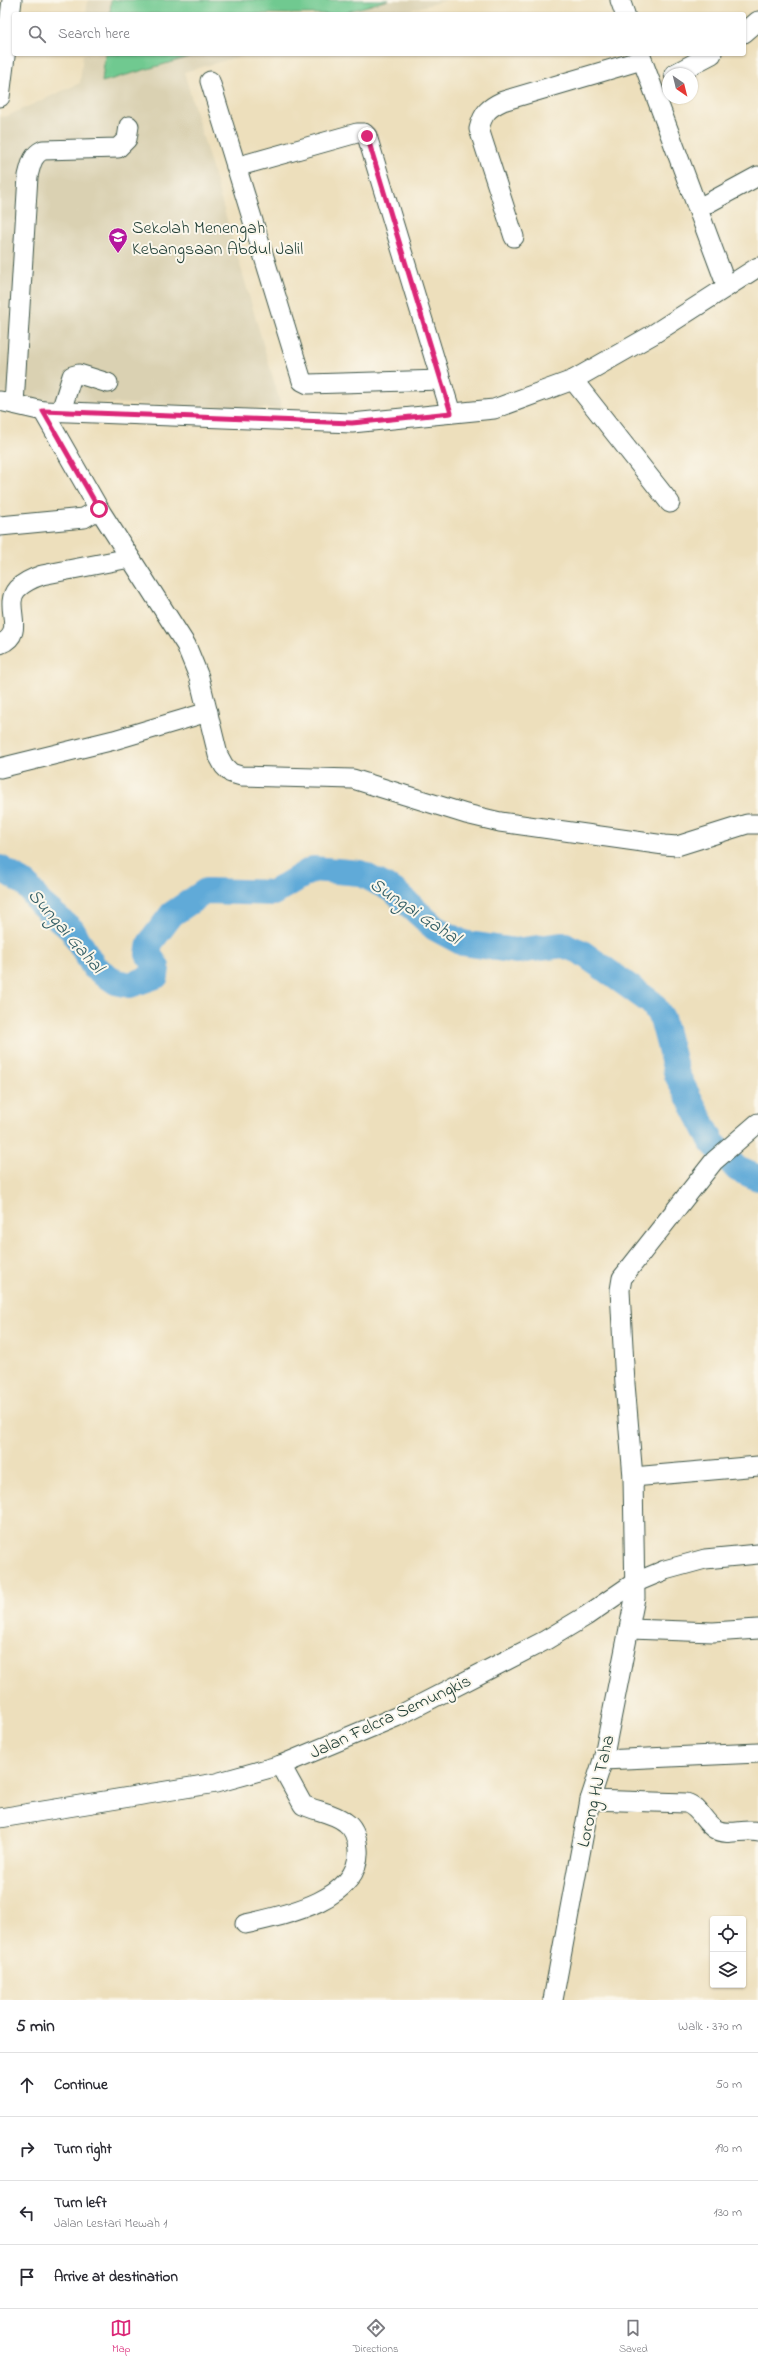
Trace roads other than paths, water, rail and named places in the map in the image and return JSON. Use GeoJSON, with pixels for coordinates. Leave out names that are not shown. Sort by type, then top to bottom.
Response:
{"type":"FeatureCollection","features":[{"type":"Feature","properties":{"kind":"street"},"geometry":{"type":"LineString","coordinates":[[1,96],[12,0]]}},
{"type":"Feature","properties":{"kind":"street"},"geometry":{"type":"LineString","coordinates":[[620,0],[624,12]]}},
{"type":"Feature","properties":{"kind":"street"},"geometry":{"type":"LineString","coordinates":[[746,31],[758,21]]}},
{"type":"Feature","properties":{"kind":"street"},"geometry":{"type":"LineString","coordinates":[[685,68],[708,56]]}},
{"type":"Feature","properties":{"kind":"street"},"geometry":{"type":"LineString","coordinates":[[514,238],[479,129],[483,114],[491,106],[503,101],[641,57],[660,81],[699,208],[728,288]]}},
{"type":"Feature","properties":{"kind":"street"},"geometry":{"type":"LineString","coordinates":[[210,81],[304,383],[441,380]]}},
{"type":"Feature","properties":{"kind":"street"},"geometry":{"type":"LineString","coordinates":[[129,126],[127,139],[118,148],[43,150],[36,153],[31,162],[28,176],[7,403],[52,411],[352,423],[494,409],[573,380],[652,335],[728,288],[758,267]]}},
{"type":"Feature","properties":{"kind":"street"},"geometry":{"type":"LineString","coordinates":[[236,167],[357,133],[364,133],[367,136],[451,413]]}},
{"type":"Feature","properties":{"kind":"street"},"geometry":{"type":"LineString","coordinates":[[699,208],[758,176]]}},
{"type":"Feature","properties":{"kind":"street"},"geometry":{"type":"LineString","coordinates":[[52,411],[72,376],[78,374],[108,383]]}},
{"type":"Feature","properties":{"kind":"street"},"geometry":{"type":"LineString","coordinates":[[573,380],[670,503]]}},
{"type":"Feature","properties":{"kind":"street"},"geometry":{"type":"LineString","coordinates":[[52,411],[99,509],[186,645],[199,677],[218,755],[224,766],[231,773],[241,776],[353,779],[466,814],[500,822],[664,845],[677,846],[747,824],[758,824]]}},
{"type":"Feature","properties":{"kind":"street"},"geometry":{"type":"LineString","coordinates":[[0,526],[84,518],[99,509]]}},
{"type":"Feature","properties":{"kind":"street"},"geometry":{"type":"LineString","coordinates":[[0,644],[12,636],[14,630],[13,598],[16,590],[28,580],[42,574],[130,558]]}},
{"type":"Feature","properties":{"kind":"street"},"geometry":{"type":"LineString","coordinates":[[0,768],[114,740],[208,712]]}},
{"type":"Feature","properties":{"kind":"street","name":"Lorong HJ Taha"},"geometry":{"type":"LineString","coordinates":[[553,2000],[590,1800],[603,1760],[635,1598],[633,1477],[625,1384],[620,1290],[622,1278],[714,1161],[758,1123]]}},
{"type":"Feature","properties":{"kind":"street"},"geometry":{"type":"LineString","coordinates":[[633,1477],[758,1466]]}},
{"type":"Feature","properties":{"kind":"street","name":"Jalan Felcra Semungkis"},"geometry":{"type":"LineString","coordinates":[[0,1818],[216,1783],[281,1765],[396,1716],[546,1640],[586,1616],[634,1582],[665,1570],[705,1559],[758,1554]]}},
{"type":"Feature","properties":{"kind":"street"},"geometry":{"type":"LineString","coordinates":[[630,1629],[713,1632],[758,1629]]}},
{"type":"Feature","properties":{"kind":"street"},"geometry":{"type":"LineString","coordinates":[[603,1760],[758,1753]]}},
{"type":"Feature","properties":{"kind":"street"},"geometry":{"type":"LineString","coordinates":[[245,1924],[292,1914],[310,1907],[343,1884],[355,1869],[358,1857],[357,1838],[347,1822],[303,1805],[281,1765]]}},
{"type":"Feature","properties":{"kind":"street"},"geometry":{"type":"LineString","coordinates":[[590,1800],[686,1803],[694,1806],[716,1830],[728,1833],[758,1832]]}},
{"type":"Feature","properties":{"kind":"waterway","name":"Sungai Gahal"},"geometry":{"type":"LineString","coordinates":[[0,868],[26,884],[40,903],[72,930],[94,967],[116,982],[130,985],[156,976],[157,967],[148,954],[150,943],[172,914],[206,891],[273,893],[313,869],[360,873],[394,891],[435,928],[463,943],[516,951],[563,945],[581,952],[652,1003],[662,1018],[677,1075],[712,1142],[737,1169],[758,1178]]}},
{"type":"Feature","properties":{"kind":"place","name":"Sekolah Menengah Kebangsaan Abdul Jalil"},"geometry":{"type":"Point","coordinates":[118,254]}}]}
